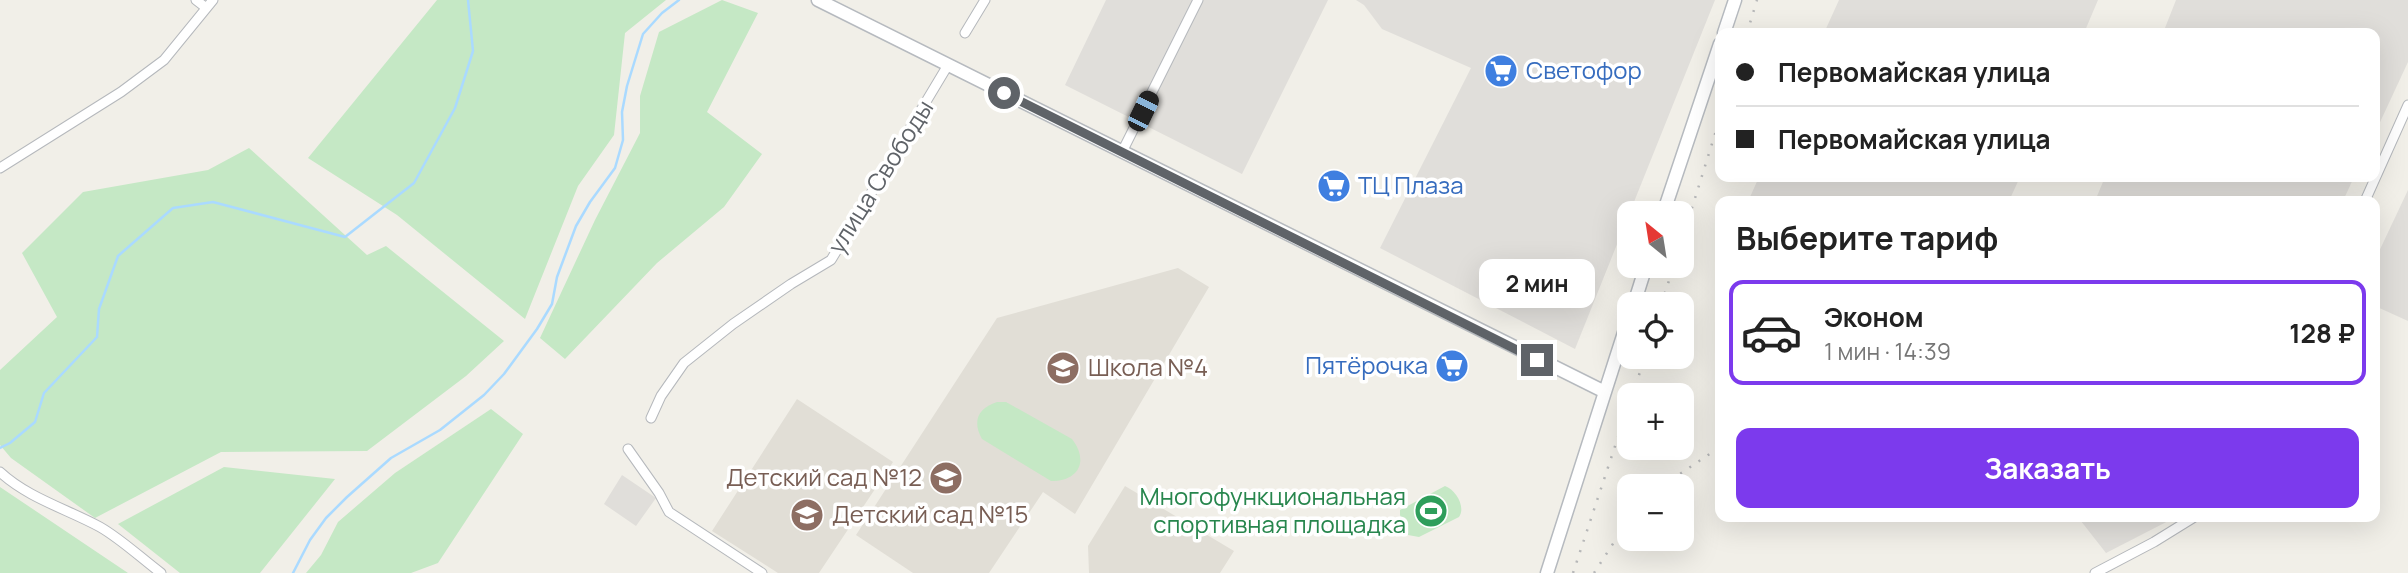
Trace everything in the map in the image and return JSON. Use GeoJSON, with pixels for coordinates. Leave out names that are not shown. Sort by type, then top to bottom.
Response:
{"type":"FeatureCollection","features":[{"type":"Feature","properties":{"kind":"street"},"geometry":{"type":"LineString","coordinates":[[0,168],[121,92],[164,60],[209,3],[197,0]]}},
{"type":"Feature","properties":{"kind":"street"},"geometry":{"type":"LineString","coordinates":[[817,0],[1605,392]]}},
{"type":"Feature","properties":{"kind":"street"},"geometry":{"type":"LineString","coordinates":[[965,33],[985,0]]}},
{"type":"Feature","properties":{"kind":"street"},"geometry":{"type":"LineString","coordinates":[[1122,152],[1198,0]]}},
{"type":"Feature","properties":{"kind":"street"},"geometry":{"type":"LineString","coordinates":[[1726,28],[1735,0]]}},
{"type":"Feature","properties":{"kind":"street"},"geometry":{"type":"LineString","coordinates":[[1667,201],[1715,59]]}},
{"type":"Feature","properties":{"kind":"street","name":"улица Свободы"},"geometry":{"type":"LineString","coordinates":[[651,418],[661,396],[684,363],[733,324],[831,260],[948,65]]}},
{"type":"Feature","properties":{"kind":"street"},"geometry":{"type":"LineString","coordinates":[[2380,168],[2408,105]]}},
{"type":"Feature","properties":{"kind":"street"},"geometry":{"type":"LineString","coordinates":[[1547,573],[1617,354]]}},
{"type":"Feature","properties":{"kind":"street"},"geometry":{"type":"LineString","coordinates":[[628,449],[669,512],[762,573]]}},
{"type":"Feature","properties":{"kind":"street"},"geometry":{"type":"LineString","coordinates":[[0,472],[10,482],[102,528],[160,573]]}},
{"type":"Feature","properties":{"kind":"street"},"geometry":{"type":"LineString","coordinates":[[2095,573],[2186,522]]}},
{"type":"Feature","properties":{"kind":"shaded area"},"geometry":{"type":"Polygon","coordinates":[[[1106,0],[1328,0],[1242,174],[1065,85],[1106,0]]]}},
{"type":"Feature","properties":{"kind":"shaded area"},"geometry":{"type":"Polygon","coordinates":[[[1356,0],[1715,0],[1634,201],[1617,201],[1617,244],[1575,349],[1380,248],[1471,68],[1382,29],[1364,5],[1356,0]]]}},
{"type":"Feature","properties":{"kind":"shaded area"},"geometry":{"type":"Polygon","coordinates":[[[1839,0],[2098,0],[2086,28],[1826,28],[1839,0]]]}},
{"type":"Feature","properties":{"kind":"shaded area"},"geometry":{"type":"Polygon","coordinates":[[[2176,0],[2408,0],[2408,62],[2380,122],[2380,28],[2165,28],[2176,0]]]}},
{"type":"Feature","properties":{"kind":"shaded area"},"geometry":{"type":"Polygon","coordinates":[[[1757,182],[2018,182],[2011,196],[1750,196],[1757,182]]]}},
{"type":"Feature","properties":{"kind":"shaded area"},"geometry":{"type":"Polygon","coordinates":[[[2103,182],[2352,182],[2345,196],[2097,196],[2103,182]]]}},
{"type":"Feature","properties":{"kind":"shaded area"},"geometry":{"type":"Polygon","coordinates":[[[2408,190],[2408,321],[2380,308],[2380,249],[2408,190]]]}},
{"type":"Feature","properties":{"kind":"shaded area","name":"Школа №4"},"geometry":{"type":"Polygon","coordinates":[[[1178,268],[1209,287],[1075,514],[1043,492],[989,573],[913,573],[856,535],[997,318],[1178,268]]]}},
{"type":"Feature","properties":{"kind":"shaded area"},"geometry":{"type":"Polygon","coordinates":[[[797,399],[893,462],[819,573],[778,573],[712,531],[797,399]]]}},
{"type":"Feature","properties":{"kind":"shaded area"},"geometry":{"type":"Polygon","coordinates":[[[622,475],[656,498],[636,526],[604,504],[622,475]]]}},
{"type":"Feature","properties":{"kind":"shaded area"},"geometry":{"type":"Polygon","coordinates":[[[1125,486],[1234,551],[1220,573],[1089,573],[1088,546],[1125,486]]]}},
{"type":"Feature","properties":{"kind":"shaded area"},"geometry":{"type":"Polygon","coordinates":[[[2082,522],[2166,522],[2106,553],[2082,522]]]}},
{"type":"Feature","properties":{"kind":"green space"},"geometry":{"type":"Polygon","coordinates":[[[437,0],[666,0],[625,33],[614,135],[578,186],[525,319],[397,215],[308,158],[437,0]]]}},
{"type":"Feature","properties":{"kind":"green space"},"geometry":{"type":"Polygon","coordinates":[[[722,0],[758,13],[707,112],[762,154],[724,207],[657,263],[565,359],[540,338],[595,220],[640,133],[640,96],[659,32],[722,0]]]}},
{"type":"Feature","properties":{"kind":"green space"},"geometry":{"type":"Polygon","coordinates":[[[249,148],[367,255],[386,246],[504,341],[466,376],[367,451],[221,452],[95,518],[11,458],[0,445],[0,370],[57,317],[22,253],[83,192],[208,170],[249,148]]]}},
{"type":"Feature","properties":{"kind":"green space"},"geometry":{"type":"Polygon","coordinates":[[[997,402],[1006,402],[1072,439],[1080,455],[1080,462],[1074,474],[1051,481],[982,439],[977,426],[979,416],[985,408],[997,402]]]}},
{"type":"Feature","properties":{"kind":"green space"},"geometry":{"type":"Polygon","coordinates":[[[491,409],[523,434],[438,563],[411,573],[306,573],[321,555],[338,522],[395,473],[491,409]]]}},
{"type":"Feature","properties":{"kind":"green space"},"geometry":{"type":"Polygon","coordinates":[[[224,467],[335,479],[260,573],[180,573],[118,524],[224,467]]]}},
{"type":"Feature","properties":{"kind":"green space","name":"Многофункциональная спортивная площадка"},"geometry":{"type":"Polygon","coordinates":[[[1445,486],[1459,499],[1459,517],[1419,537],[1408,535],[1400,510],[1445,486]]]}},
{"type":"Feature","properties":{"kind":"green space"},"geometry":{"type":"Polygon","coordinates":[[[0,487],[128,573],[0,573],[0,487]]]}},
{"type":"Feature","properties":{"kind":"waterway"},"geometry":{"type":"LineString","coordinates":[[0,448],[35,422],[44,393],[97,337],[99,309],[118,256],[173,208],[213,202],[345,237],[414,183],[455,108],[473,51],[468,0]]}},
{"type":"Feature","properties":{"kind":"waterway"},"geometry":{"type":"LineString","coordinates":[[293,573],[310,540],[326,518],[391,458],[440,430],[484,395],[504,374],[537,329],[552,304],[557,277],[576,226],[615,168],[623,140],[622,112],[627,86],[643,34],[662,13],[679,0]]}},
{"type":"Feature","properties":{"kind":"railway"},"geometry":{"type":"LineString","coordinates":[[1749,28],[1757,0]]}},
{"type":"Feature","properties":{"kind":"railway"},"geometry":{"type":"LineString","coordinates":[[1694,201],[1715,134]]}},
{"type":"Feature","properties":{"kind":"railway"},"geometry":{"type":"LineString","coordinates":[[1665,292],[1670,278]]}},
{"type":"Feature","properties":{"kind":"railway"},"geometry":{"type":"LineString","coordinates":[[1636,383],[1641,369]]}},
{"type":"Feature","properties":{"kind":"railway"},"geometry":{"type":"LineString","coordinates":[[1573,573],[1617,440]]}},
{"type":"Feature","properties":{"kind":"railway"},"geometry":{"type":"LineString","coordinates":[[1680,474],[1715,450]]}},
{"type":"Feature","properties":{"kind":"railway"},"geometry":{"type":"LineString","coordinates":[[1594,573],[1617,538]]}},
{"type":"Feature","properties":{"kind":"place","name":"Светофор"},"geometry":{"type":"Point","coordinates":[1501,71]}},
{"type":"Feature","properties":{"kind":"place","name":"ТЦ Плаза"},"geometry":{"type":"Point","coordinates":[1334,186]}},
{"type":"Feature","properties":{"kind":"place","name":"Пятёрочка"},"geometry":{"type":"Point","coordinates":[1452,366]}},
{"type":"Feature","properties":{"kind":"place","name":"Школа №4"},"geometry":{"type":"Point","coordinates":[1063,368]}},
{"type":"Feature","properties":{"kind":"place","name":"Детский сад №12"},"geometry":{"type":"Point","coordinates":[946,478]}},
{"type":"Feature","properties":{"kind":"place","name":"Многофункциональная спортивная площадка"},"geometry":{"type":"Point","coordinates":[1431,511]}},
{"type":"Feature","properties":{"kind":"place","name":"Детский сад №15"},"geometry":{"type":"Point","coordinates":[807,515]}},
{"type":"Feature","properties":{"kind":"route"},"geometry":{"type":"LineString","coordinates":[[1004,93],[1537,360]]}}]}
